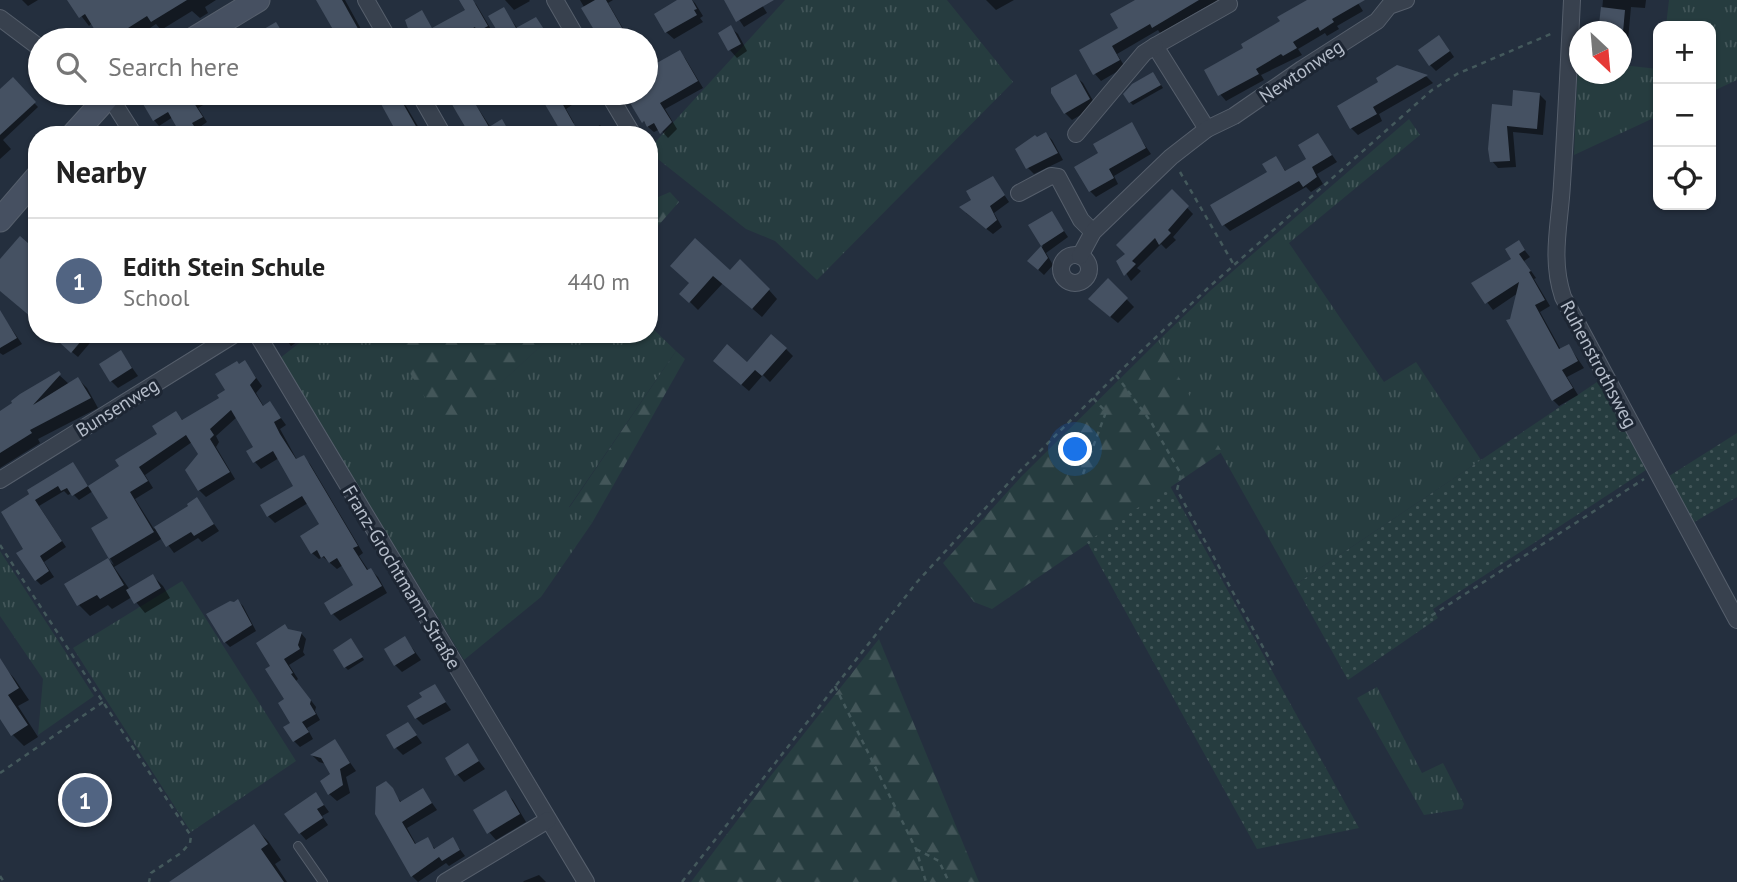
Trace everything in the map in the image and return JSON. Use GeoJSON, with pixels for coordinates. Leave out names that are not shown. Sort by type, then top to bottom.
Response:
{"type":"FeatureCollection","features":[{"type":"Feature","properties":{"kind":"street"},"geometry":{"type":"LineString","coordinates":[[212,28],[258,0]]}},
{"type":"Feature","properties":{"kind":"street"},"geometry":{"type":"LineString","coordinates":[[366,0],[382,28]]}},
{"type":"Feature","properties":{"kind":"street"},"geometry":{"type":"LineString","coordinates":[[555,0],[571,28]]}},
{"type":"Feature","properties":{"kind":"street","name":"Newtonweg"},"geometry":{"type":"LineString","coordinates":[[1080,256],[1093,232],[1171,157],[1207,129],[1234,116],[1377,21],[1387,3],[1406,0]]}},
{"type":"Feature","properties":{"kind":"street","name":"Ruhenstrothsweg"},"geometry":{"type":"LineString","coordinates":[[1571,21],[1572,0]]}},
{"type":"Feature","properties":{"kind":"street"},"geometry":{"type":"LineString","coordinates":[[1076,134],[1144,53],[1229,4]]}},
{"type":"Feature","properties":{"kind":"street"},"geometry":{"type":"LineString","coordinates":[[0,18],[28,39]]}},
{"type":"Feature","properties":{"kind":"street"},"geometry":{"type":"LineString","coordinates":[[1155,46],[1207,129]]}},
{"type":"Feature","properties":{"kind":"street","name":"Ruhenstrothsweg"},"geometry":{"type":"LineString","coordinates":[[1569,49],[1562,189],[1555,257],[1556,277],[1563,297],[1655,472],[1737,620]]}},
{"type":"Feature","properties":{"kind":"street"},"geometry":{"type":"LineString","coordinates":[[79,126],[97,105]]}},
{"type":"Feature","properties":{"kind":"street"},"geometry":{"type":"LineString","coordinates":[[115,105],[128,126]]}},
{"type":"Feature","properties":{"kind":"street"},"geometry":{"type":"LineString","coordinates":[[426,105],[438,126]]}},
{"type":"Feature","properties":{"kind":"street"},"geometry":{"type":"LineString","coordinates":[[615,105],[628,126]]}},
{"type":"Feature","properties":{"kind":"street"},"geometry":{"type":"LineString","coordinates":[[1019,193],[1051,176],[1058,177],[1081,220],[1093,232]]}},
{"type":"Feature","properties":{"kind":"street"},"geometry":{"type":"LineString","coordinates":[[0,220],[28,187]]}},
{"type":"Feature","properties":{"kind":"street","name":"Bunsenweg"},"geometry":{"type":"LineString","coordinates":[[0,480],[220,343]]}},
{"type":"Feature","properties":{"kind":"street","name":"Franz-Grochtmann-Straße"},"geometry":{"type":"LineString","coordinates":[[262,343],[586,882]]}},
{"type":"Feature","properties":{"kind":"street"},"geometry":{"type":"LineString","coordinates":[[444,882],[548,820]]}},
{"type":"Feature","properties":{"kind":"lane"},"geometry":{"type":"LineString","coordinates":[[298,846],[323,882]]}},
{"type":"Feature","properties":{"kind":"path"},"geometry":{"type":"LineString","coordinates":[[682,882],[917,582],[1016,475],[1116,375],[1234,265],[1432,90],[1457,74],[1558,30],[1569,29]]}},
{"type":"Feature","properties":{"kind":"path"},"geometry":{"type":"LineString","coordinates":[[1171,157],[1234,265]]}},
{"type":"Feature","properties":{"kind":"path"},"geometry":{"type":"LineString","coordinates":[[1116,375],[1151,422],[1181,474],[1177,490],[1275,669]]}},
{"type":"Feature","properties":{"kind":"path"},"geometry":{"type":"LineString","coordinates":[[1083,474],[1105,412],[1093,398]]}},
{"type":"Feature","properties":{"kind":"path"},"geometry":{"type":"LineString","coordinates":[[1423,621],[1655,472]]}},
{"type":"Feature","properties":{"kind":"path"},"geometry":{"type":"LineString","coordinates":[[0,545],[191,836],[190,843],[181,853],[151,873],[149,882]]}},
{"type":"Feature","properties":{"kind":"path"},"geometry":{"type":"LineString","coordinates":[[835,686],[916,849],[926,882]]}},
{"type":"Feature","properties":{"kind":"path"},"geometry":{"type":"LineString","coordinates":[[0,773],[103,702]]}},
{"type":"Feature","properties":{"kind":"path"},"geometry":{"type":"LineString","coordinates":[[916,849],[939,861],[949,882]]}},
{"type":"Feature","properties":{"kind":"path"},"geometry":{"type":"LineString","coordinates":[[0,876],[4,882]]}},
{"type":"Feature","properties":{"kind":"green space"},"geometry":{"type":"Polygon","coordinates":[[[785,0],[947,0],[1013,82],[817,280],[775,241],[746,229],[658,159],[658,139],[785,0]]]}},
{"type":"Feature","properties":{"kind":"green space"},"geometry":{"type":"Polygon","coordinates":[[[1669,0],[1737,0],[1737,80],[1716,90],[1716,21],[1667,21],[1669,0]]]}},
{"type":"Feature","properties":{"kind":"green space"},"geometry":{"type":"Polygon","coordinates":[[[1632,66],[1653,68],[1653,118],[1574,155],[1577,84],[1632,84],[1632,66]]]}},
{"type":"Feature","properties":{"kind":"green space"},"geometry":{"type":"Polygon","coordinates":[[[1409,119],[1420,135],[1289,243],[1384,382],[1416,362],[1481,460],[1295,585],[1158,341],[1210,291],[1409,119]]]}},
{"type":"Feature","properties":{"kind":"green space"},"geometry":{"type":"Polygon","coordinates":[[[670,192],[679,202],[658,226],[658,197],[670,192]]]}},
{"type":"Feature","properties":{"kind":"green space"},"geometry":{"type":"Polygon","coordinates":[[[658,334],[676,351],[569,507],[592,523],[541,597],[464,660],[280,358],[299,343],[392,343],[447,432],[544,343],[658,343],[658,334]]]}},
{"type":"Feature","properties":{"kind":"green space"},"geometry":{"type":"Polygon","coordinates":[[[1158,341],[1222,452],[992,609],[974,602],[943,563],[1020,478],[1158,341]]]}},
{"type":"Feature","properties":{"kind":"green space"},"geometry":{"type":"Polygon","coordinates":[[[391,343],[544,343],[447,433],[391,343]]]}},
{"type":"Feature","properties":{"kind":"green space"},"geometry":{"type":"Polygon","coordinates":[[[676,351],[685,359],[592,523],[569,508],[676,351]]]}},
{"type":"Feature","properties":{"kind":"green space"},"geometry":{"type":"Polygon","coordinates":[[[1600,380],[1646,470],[1433,609],[1438,618],[1348,680],[1295,585],[1600,380]]]}},
{"type":"Feature","properties":{"kind":"green space"},"geometry":{"type":"Polygon","coordinates":[[[1737,433],[1737,497],[1691,524],[1666,478],[1737,433]]]}},
{"type":"Feature","properties":{"kind":"green space"},"geometry":{"type":"Polygon","coordinates":[[[1170,486],[1359,828],[1257,849],[1087,542],[1170,486]]]}},
{"type":"Feature","properties":{"kind":"green space"},"geometry":{"type":"Polygon","coordinates":[[[0,551],[94,696],[38,735],[43,679],[0,616],[0,551]]]}},
{"type":"Feature","properties":{"kind":"green space"},"geometry":{"type":"Polygon","coordinates":[[[182,581],[296,761],[191,832],[73,648],[182,581]]]}},
{"type":"Feature","properties":{"kind":"green space"},"geometry":{"type":"Polygon","coordinates":[[[879,639],[979,882],[691,882],[769,778],[879,639]]]}},
{"type":"Feature","properties":{"kind":"green space"},"geometry":{"type":"Polygon","coordinates":[[[1377,687],[1422,773],[1443,763],[1464,804],[1462,809],[1424,815],[1357,698],[1377,687]]]}},
{"type":"Feature","properties":{"kind":"building"},"geometry":{"type":"Polygon","coordinates":[[[67,0],[187,0],[151,22],[147,16],[128,28],[94,28],[85,14],[79,18],[67,0]]]}},
{"type":"Feature","properties":{"kind":"building"},"geometry":{"type":"Polygon","coordinates":[[[316,0],[342,0],[358,28],[332,28],[316,0]]]}},
{"type":"Feature","properties":{"kind":"building"},"geometry":{"type":"Polygon","coordinates":[[[459,0],[473,0],[488,26],[432,28],[465,10],[459,0]]]}},
{"type":"Feature","properties":{"kind":"building"},"geometry":{"type":"Polygon","coordinates":[[[595,0],[606,0],[622,28],[593,28],[581,8],[595,0]]]}},
{"type":"Feature","properties":{"kind":"building"},"geometry":{"type":"Polygon","coordinates":[[[677,0],[692,0],[697,15],[665,33],[654,14],[677,0]]]}},
{"type":"Feature","properties":{"kind":"building"},"geometry":{"type":"Polygon","coordinates":[[[724,0],[774,0],[736,22],[724,0]]]}},
{"type":"Feature","properties":{"kind":"building"},"geometry":{"type":"Polygon","coordinates":[[[1135,0],[1199,0],[1152,28],[1150,24],[1112,46],[1120,60],[1093,75],[1079,50],[1118,28],[1110,14],[1135,0]]]}},
{"type":"Feature","properties":{"kind":"building"},"geometry":{"type":"Polygon","coordinates":[[[1307,0],[1365,0],[1332,19],[1334,22],[1320,31],[1318,27],[1293,42],[1297,48],[1256,69],[1259,74],[1218,96],[1204,70],[1243,48],[1241,44],[1280,21],[1277,17],[1307,0]]]}},
{"type":"Feature","properties":{"kind":"building"},"geometry":{"type":"Polygon","coordinates":[[[504,7],[516,28],[495,28],[488,16],[504,7]]]}},
{"type":"Feature","properties":{"kind":"building"},"geometry":{"type":"Polygon","coordinates":[[[1601,7],[1625,10],[1624,21],[1599,21],[1601,7]]]}},
{"type":"Feature","properties":{"kind":"building"},"geometry":{"type":"Polygon","coordinates":[[[422,10],[432,28],[408,28],[405,20],[422,10]]]}},
{"type":"Feature","properties":{"kind":"building"},"geometry":{"type":"Polygon","coordinates":[[[536,17],[543,28],[516,28],[536,17]]]}},
{"type":"Feature","properties":{"kind":"building"},"geometry":{"type":"Polygon","coordinates":[[[276,22],[280,28],[266,28],[276,22]]]}},
{"type":"Feature","properties":{"kind":"building"},"geometry":{"type":"Polygon","coordinates":[[[731,25],[741,44],[728,51],[718,33],[731,25]]]}},
{"type":"Feature","properties":{"kind":"building"},"geometry":{"type":"Polygon","coordinates":[[[1439,35],[1450,51],[1429,66],[1418,50],[1439,35]]]}},
{"type":"Feature","properties":{"kind":"building"},"geometry":{"type":"Polygon","coordinates":[[[680,50],[698,81],[660,103],[672,122],[660,134],[654,123],[646,126],[644,121],[642,123],[631,105],[658,105],[658,62],[680,50]]]}},
{"type":"Feature","properties":{"kind":"building"},"geometry":{"type":"Polygon","coordinates":[[[1397,65],[1428,75],[1373,107],[1377,114],[1350,129],[1337,106],[1378,82],[1376,78],[1397,65]]]}},
{"type":"Feature","properties":{"kind":"building"},"geometry":{"type":"Polygon","coordinates":[[[1153,72],[1161,85],[1129,103],[1123,94],[1132,84],[1153,72]]]}},
{"type":"Feature","properties":{"kind":"building"},"geometry":{"type":"Polygon","coordinates":[[[1076,74],[1090,99],[1064,114],[1051,93],[1051,88],[1076,74]]]}},
{"type":"Feature","properties":{"kind":"building"},"geometry":{"type":"Polygon","coordinates":[[[13,77],[28,93],[28,105],[33,105],[0,135],[0,89],[13,77]]]}},
{"type":"Feature","properties":{"kind":"building"},"geometry":{"type":"Polygon","coordinates":[[[1513,90],[1540,93],[1537,129],[1507,126],[1510,161],[1490,162],[1488,149],[1492,104],[1512,106],[1513,90]]]}},
{"type":"Feature","properties":{"kind":"building"},"geometry":{"type":"Polygon","coordinates":[[[144,105],[195,105],[203,117],[192,123],[194,126],[176,126],[168,112],[153,121],[144,105]]]}},
{"type":"Feature","properties":{"kind":"building"},"geometry":{"type":"Polygon","coordinates":[[[382,105],[404,105],[416,126],[393,126],[382,105]]]}},
{"type":"Feature","properties":{"kind":"building"},"geometry":{"type":"Polygon","coordinates":[[[452,105],[476,105],[488,126],[465,126],[452,105]]]}},
{"type":"Feature","properties":{"kind":"building"},"geometry":{"type":"Polygon","coordinates":[[[545,105],[563,105],[575,126],[558,126],[545,105]]]}},
{"type":"Feature","properties":{"kind":"building"},"geometry":{"type":"Polygon","coordinates":[[[502,119],[506,126],[491,126],[502,119]]]}},
{"type":"Feature","properties":{"kind":"building"},"geometry":{"type":"Polygon","coordinates":[[[1132,122],[1146,148],[1109,169],[1114,178],[1089,192],[1074,167],[1098,153],[1093,144],[1132,122]]]}},
{"type":"Feature","properties":{"kind":"building"},"geometry":{"type":"Polygon","coordinates":[[[1046,132],[1058,153],[1026,169],[1015,149],[1035,135],[1037,137],[1046,132]]]}},
{"type":"Feature","properties":{"kind":"building"},"geometry":{"type":"Polygon","coordinates":[[[1318,133],[1332,155],[1312,167],[1317,177],[1303,187],[1299,181],[1222,226],[1210,205],[1267,172],[1262,164],[1276,156],[1285,171],[1306,159],[1298,145],[1318,133]]]}},
{"type":"Feature","properties":{"kind":"building"},"geometry":{"type":"Polygon","coordinates":[[[993,176],[1005,195],[990,206],[997,220],[986,229],[959,207],[971,200],[966,191],[993,176]]]}},
{"type":"Feature","properties":{"kind":"building"},"geometry":{"type":"Polygon","coordinates":[[[1172,189],[1189,206],[1168,230],[1171,233],[1159,245],[1155,238],[1132,261],[1136,264],[1124,276],[1116,261],[1125,254],[1116,245],[1172,189]]]}},
{"type":"Feature","properties":{"kind":"building"},"geometry":{"type":"Polygon","coordinates":[[[1052,211],[1064,231],[1041,246],[1028,225],[1052,211]]]}},
{"type":"Feature","properties":{"kind":"building"},"geometry":{"type":"Polygon","coordinates":[[[20,236],[28,243],[28,314],[0,291],[0,259],[20,236]]]}},
{"type":"Feature","properties":{"kind":"building"},"geometry":{"type":"Polygon","coordinates":[[[695,238],[730,270],[740,259],[770,289],[752,309],[713,276],[689,303],[679,294],[689,283],[670,266],[695,238]]]}},
{"type":"Feature","properties":{"kind":"building"},"geometry":{"type":"Polygon","coordinates":[[[1519,240],[1525,250],[1519,254],[1545,300],[1535,305],[1559,349],[1569,344],[1578,361],[1562,370],[1573,388],[1552,401],[1506,320],[1510,319],[1519,282],[1485,304],[1471,283],[1511,259],[1505,249],[1519,240]]]}},
{"type":"Feature","properties":{"kind":"building"},"geometry":{"type":"Polygon","coordinates":[[[1041,246],[1048,258],[1038,270],[1027,261],[1041,246]]]}},
{"type":"Feature","properties":{"kind":"building"},"geometry":{"type":"Polygon","coordinates":[[[1108,278],[1128,298],[1110,317],[1088,299],[1108,278]]]}},
{"type":"Feature","properties":{"kind":"building"},"geometry":{"type":"Polygon","coordinates":[[[0,310],[17,338],[0,348],[0,310]]]}},
{"type":"Feature","properties":{"kind":"building"},"geometry":{"type":"Polygon","coordinates":[[[771,334],[787,348],[762,376],[755,370],[741,385],[713,361],[727,344],[747,362],[771,334]]]}},
{"type":"Feature","properties":{"kind":"building"},"geometry":{"type":"Polygon","coordinates":[[[60,343],[79,343],[71,353],[60,343]]]}},
{"type":"Feature","properties":{"kind":"building"},"geometry":{"type":"Polygon","coordinates":[[[121,350],[132,368],[110,382],[99,364],[121,350]]]}},
{"type":"Feature","properties":{"kind":"building"},"geometry":{"type":"Polygon","coordinates":[[[245,360],[256,378],[250,385],[263,406],[270,401],[281,418],[274,422],[280,434],[296,459],[304,455],[358,546],[353,548],[367,570],[371,568],[382,586],[331,615],[324,603],[353,585],[337,558],[329,563],[324,556],[321,558],[317,550],[311,554],[300,536],[319,524],[302,496],[267,517],[260,505],[293,486],[273,451],[253,463],[246,451],[253,447],[231,410],[210,429],[214,435],[210,439],[230,472],[198,491],[185,470],[198,454],[186,435],[139,467],[148,481],[130,492],[154,532],[109,559],[91,528],[108,518],[88,486],[119,466],[115,460],[157,434],[152,426],[176,411],[182,420],[219,398],[217,395],[225,390],[215,374],[237,361],[239,364],[245,360]]]}},
{"type":"Feature","properties":{"kind":"building"},"geometry":{"type":"Polygon","coordinates":[[[59,371],[61,374],[33,405],[78,377],[91,398],[30,430],[32,433],[0,453],[0,411],[20,394],[59,371]]]}},
{"type":"Feature","properties":{"kind":"building"},"geometry":{"type":"Polygon","coordinates":[[[73,462],[88,486],[72,496],[67,488],[61,491],[58,486],[35,500],[62,541],[40,556],[49,571],[35,581],[16,553],[23,549],[1,512],[29,494],[27,490],[73,462]]]}},
{"type":"Feature","properties":{"kind":"building"},"geometry":{"type":"Polygon","coordinates":[[[197,497],[214,524],[194,536],[191,532],[166,547],[154,527],[188,506],[187,504],[197,497]]]}},
{"type":"Feature","properties":{"kind":"building"},"geometry":{"type":"Polygon","coordinates":[[[108,558],[124,585],[100,599],[97,595],[77,606],[64,584],[108,558]]]}},
{"type":"Feature","properties":{"kind":"building"},"geometry":{"type":"Polygon","coordinates":[[[153,574],[161,588],[134,604],[126,590],[153,574]]]}},
{"type":"Feature","properties":{"kind":"building"},"geometry":{"type":"Polygon","coordinates":[[[238,599],[252,625],[224,643],[206,614],[238,599]]]}},
{"type":"Feature","properties":{"kind":"building"},"geometry":{"type":"Polygon","coordinates":[[[285,624],[288,629],[302,632],[298,645],[300,649],[284,659],[293,673],[291,674],[311,700],[310,704],[316,714],[302,722],[309,732],[293,742],[283,727],[290,723],[278,703],[284,699],[265,669],[270,666],[256,643],[285,624]]]}},
{"type":"Feature","properties":{"kind":"building"},"geometry":{"type":"Polygon","coordinates":[[[405,636],[415,653],[394,666],[384,649],[405,636]]]}},
{"type":"Feature","properties":{"kind":"building"},"geometry":{"type":"Polygon","coordinates":[[[351,638],[363,657],[344,668],[333,650],[351,638]]]}},
{"type":"Feature","properties":{"kind":"building"},"geometry":{"type":"Polygon","coordinates":[[[0,658],[19,688],[8,695],[28,725],[11,736],[0,719],[0,658]]]}},
{"type":"Feature","properties":{"kind":"building"},"geometry":{"type":"Polygon","coordinates":[[[435,684],[446,702],[415,719],[407,706],[422,697],[419,693],[435,684]]]}},
{"type":"Feature","properties":{"kind":"building"},"geometry":{"type":"Polygon","coordinates":[[[408,722],[417,735],[394,749],[386,735],[408,722]]]}},
{"type":"Feature","properties":{"kind":"building"},"geometry":{"type":"Polygon","coordinates":[[[335,739],[350,763],[340,769],[343,785],[328,795],[320,781],[330,774],[321,758],[310,755],[335,739]]]}},
{"type":"Feature","properties":{"kind":"building"},"geometry":{"type":"Polygon","coordinates":[[[468,743],[479,761],[455,776],[445,758],[468,743]]]}},
{"type":"Feature","properties":{"kind":"building"},"geometry":{"type":"Polygon","coordinates":[[[386,781],[400,802],[423,788],[432,803],[402,822],[415,844],[428,837],[434,849],[453,837],[460,850],[442,861],[439,857],[411,877],[375,814],[376,787],[386,781]]]}},
{"type":"Feature","properties":{"kind":"building"},"geometry":{"type":"Polygon","coordinates":[[[506,790],[520,814],[487,834],[473,810],[506,790]]]}},
{"type":"Feature","properties":{"kind":"building"},"geometry":{"type":"Polygon","coordinates":[[[316,792],[324,805],[317,809],[323,818],[299,834],[284,814],[316,792]]]}},
{"type":"Feature","properties":{"kind":"building"},"geometry":{"type":"Polygon","coordinates":[[[254,824],[268,844],[261,849],[284,882],[169,882],[254,824]]]}},
{"type":"Feature","properties":{"kind":"place","name":"Edith Stein Schule"},"geometry":{"type":"Point","coordinates":[85,800]}}]}
